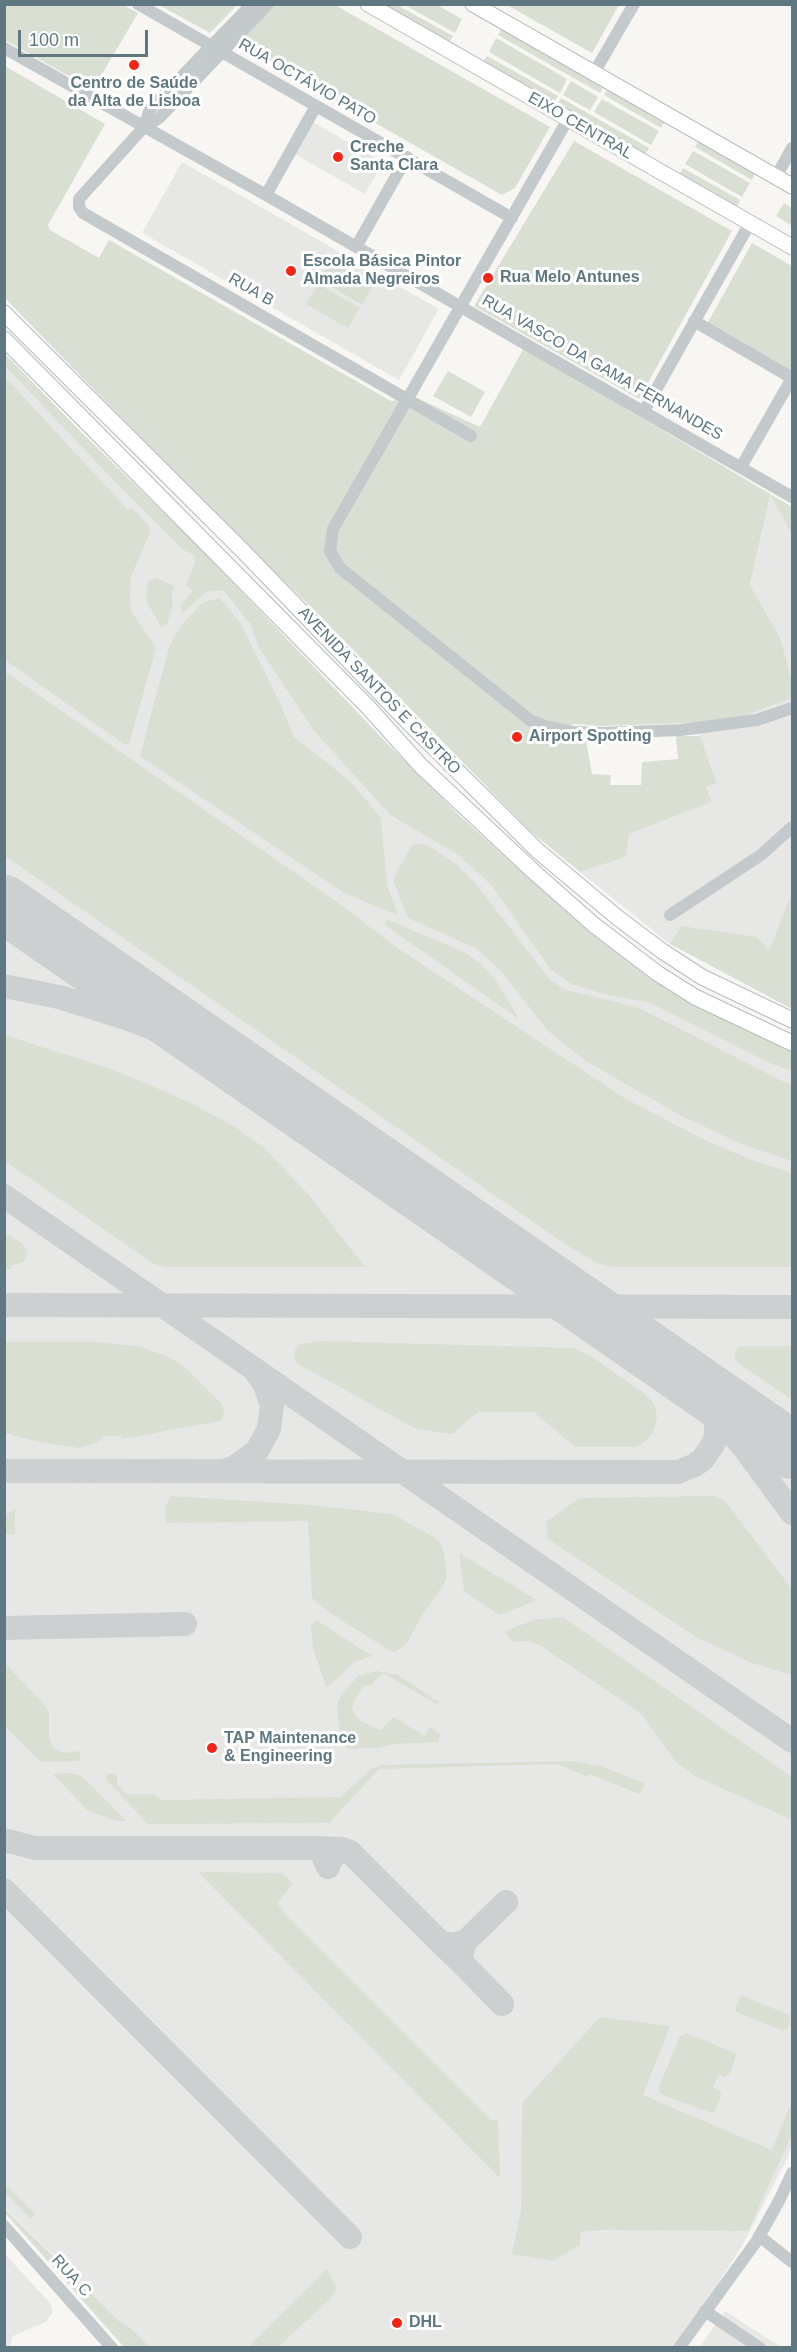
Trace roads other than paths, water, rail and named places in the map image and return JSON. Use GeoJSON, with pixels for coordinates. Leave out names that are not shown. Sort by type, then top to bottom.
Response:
{"type":"FeatureCollection","features":[{"type":"Feature","properties":{"kind":"main road","name":"EIXO CENTRAL"},"geometry":{"type":"LineString","coordinates":[[368,4],[792,247]]}},
{"type":"Feature","properties":{"kind":"main road"},"geometry":{"type":"LineString","coordinates":[[473,4],[792,186]]}},
{"type":"Feature","properties":{"kind":"main road","name":"AVENIDA SANTOS E CASTRO"},"geometry":{"type":"LineString","coordinates":[[4,313],[242,550],[409,723],[538,851],[618,918],[662,951],[710,981],[792,1020]]}},
{"type":"Feature","properties":{"kind":"main road","name":"AVENIDA SANTOS E CASTRO"},"geometry":{"type":"LineString","coordinates":[[4,339],[368,707],[421,766],[533,871],[594,925],[657,973],[695,997],[792,1043]]}},
{"type":"Feature","properties":{"kind":"street","name":"RUA OCTÁVIO PATO"},"geometry":{"type":"LineString","coordinates":[[138,4],[512,218]]}},
{"type":"Feature","properties":{"kind":"street"},"geometry":{"type":"LineString","coordinates":[[144,127],[150,109],[252,4]]}},
{"type":"Feature","properties":{"kind":"street"},"geometry":{"type":"LineString","coordinates":[[144,127],[159,118],[268,4]]}},
{"type":"Feature","properties":{"kind":"street"},"geometry":{"type":"LineString","coordinates":[[594,73],[634,4]]}},
{"type":"Feature","properties":{"kind":"street","name":"RUA VASCO DA GAMA FERNANDES"},"geometry":{"type":"LineString","coordinates":[[4,48],[266,195],[792,497]]}},
{"type":"Feature","properties":{"kind":"street"},"geometry":{"type":"LineString","coordinates":[[266,195],[316,106]]}},
{"type":"Feature","properties":{"kind":"street"},"geometry":{"type":"LineString","coordinates":[[568,119],[333,529],[330,551],[340,568],[530,720],[558,730],[603,733],[703,728],[757,720],[792,708]]}},
{"type":"Feature","properties":{"kind":"street","name":"RUA B"},"geometry":{"type":"LineString","coordinates":[[144,127],[79,199],[79,207],[83,213],[471,436]]}},
{"type":"Feature","properties":{"kind":"street"},"geometry":{"type":"LineString","coordinates":[[776,177],[792,148]]}},
{"type":"Feature","properties":{"kind":"street"},"geometry":{"type":"LineString","coordinates":[[356,247],[407,158]]}},
{"type":"Feature","properties":{"kind":"street"},"geometry":{"type":"LineString","coordinates":[[644,411],[750,223]]}},
{"type":"Feature","properties":{"kind":"street"},"geometry":{"type":"LineString","coordinates":[[694,321],[792,378],[741,467]]}},
{"type":"Feature","properties":{"kind":"street"},"geometry":{"type":"LineString","coordinates":[[670,915],[761,855],[792,827]]}},
{"type":"Feature","properties":{"kind":"street"},"geometry":{"type":"LineString","coordinates":[[680,2348],[759,2236],[792,2172]]}},
{"type":"Feature","properties":{"kind":"street","name":"RUA C"},"geometry":{"type":"LineString","coordinates":[[4,2226],[112,2348]]}},
{"type":"Feature","properties":{"kind":"street"},"geometry":{"type":"LineString","coordinates":[[759,2236],[792,2262]]}},
{"type":"Feature","properties":{"kind":"street"},"geometry":{"type":"LineString","coordinates":[[705,2311],[760,2348]]}},
{"type":"Feature","properties":{"kind":"place","name":"Centro de Saúde da Alta de Lisboa"},"geometry":{"type":"Point","coordinates":[134,65]}},
{"type":"Feature","properties":{"kind":"place","name":"Creche Santa Clara"},"geometry":{"type":"Point","coordinates":[338,157]}},
{"type":"Feature","properties":{"kind":"place","name":"Escola Básica Pintor Almada Negreiros"},"geometry":{"type":"Point","coordinates":[291,271]}},
{"type":"Feature","properties":{"kind":"place","name":"Rua Melo Antunes"},"geometry":{"type":"Point","coordinates":[488,278]}},
{"type":"Feature","properties":{"kind":"place","name":"Airport Spotting"},"geometry":{"type":"Point","coordinates":[517,737]}},
{"type":"Feature","properties":{"kind":"place","name":"TAP Maintenance & Engineering"},"geometry":{"type":"Point","coordinates":[212,1748]}},
{"type":"Feature","properties":{"kind":"place","name":"DHL"},"geometry":{"type":"Point","coordinates":[397,2323]}}]}
